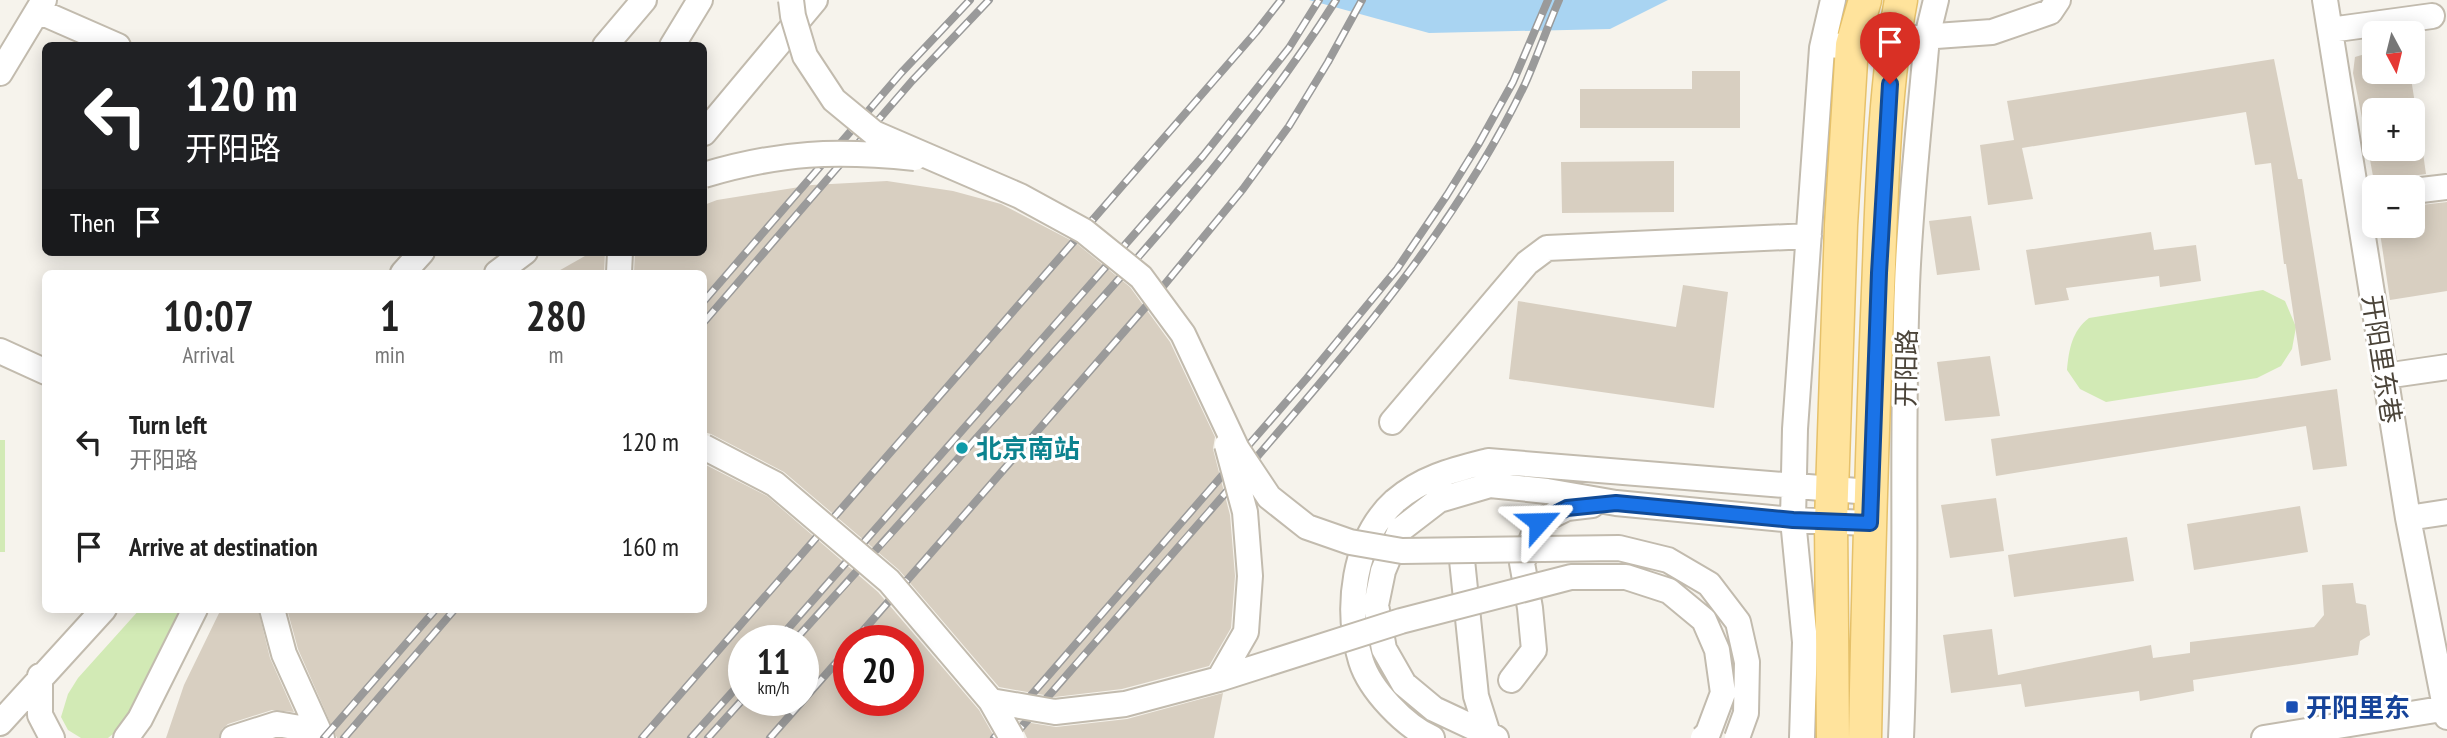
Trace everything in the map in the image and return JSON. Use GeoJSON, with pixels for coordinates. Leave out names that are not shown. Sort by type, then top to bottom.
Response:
{"type":"FeatureCollection","features":[{"type":"Feature","properties":{"kind":"main road","name":"开阳路"},"geometry":{"type":"LineString","coordinates":[[1865,738],[1870,508],[1884,181],[1894,39],[1901,0]]}},
{"type":"Feature","properties":{"kind":"main road"},"geometry":{"type":"LineString","coordinates":[[1833,738],[1831,522],[1841,225],[1837,46],[1865,1]]}},
{"type":"Feature","properties":{"kind":"street"},"geometry":{"type":"LineString","coordinates":[[608,42],[644,0]]}},
{"type":"Feature","properties":{"kind":"street"},"geometry":{"type":"LineString","coordinates":[[674,42],[700,0]]}},
{"type":"Feature","properties":{"kind":"street"},"geometry":{"type":"LineString","coordinates":[[791,0],[793,16],[806,56],[834,100],[874,133],[1020,196],[1084,231],[1141,277],[1183,334],[1237,449],[1269,497],[1307,527],[1350,542],[1402,551],[1619,548],[1668,560],[1709,584],[1738,622],[1746,662],[1746,713],[1737,738]]}},
{"type":"Feature","properties":{"kind":"street"},"geometry":{"type":"LineString","coordinates":[[707,129],[815,0]]}},
{"type":"Feature","properties":{"kind":"street","name":"开阳路"},"geometry":{"type":"LineString","coordinates":[[1901,738],[1906,640],[1904,516],[1907,285],[1927,37],[1936,0]]}},
{"type":"Feature","properties":{"kind":"street"},"geometry":{"type":"LineString","coordinates":[[1837,46],[1992,32],[2050,12],[2058,0]]}},
{"type":"Feature","properties":{"kind":"street","name":"开阳里东巷"},"geometry":{"type":"LineString","coordinates":[[2325,0],[2362,178]]}},
{"type":"Feature","properties":{"kind":"street"},"geometry":{"type":"LineString","coordinates":[[1802,738],[1805,642],[1793,520],[1795,429],[1809,236],[1837,46],[1832,2]]}},
{"type":"Feature","properties":{"kind":"street"},"geometry":{"type":"LineString","coordinates":[[0,73],[41,5],[110,42]]}},
{"type":"Feature","properties":{"kind":"street"},"geometry":{"type":"LineString","coordinates":[[2330,30],[2432,16]]}},
{"type":"Feature","properties":{"kind":"street"},"geometry":{"type":"LineString","coordinates":[[707,174],[746,162],[808,153],[859,152],[940,160]]}},
{"type":"Feature","properties":{"kind":"street"},"geometry":{"type":"LineString","coordinates":[[2425,190],[2447,187]]}},
{"type":"Feature","properties":{"kind":"street"},"geometry":{"type":"LineString","coordinates":[[1392,422],[1527,263],[1547,248],[1809,236]]}},
{"type":"Feature","properties":{"kind":"street","name":"开阳里东巷"},"geometry":{"type":"LineString","coordinates":[[2370,238],[2385,376],[2408,518],[2446,711]]}},
{"type":"Feature","properties":{"kind":"street"},"geometry":{"type":"LineString","coordinates":[[406,270],[418,256]]}},
{"type":"Feature","properties":{"kind":"street"},"geometry":{"type":"LineString","coordinates":[[502,270],[520,256]]}},
{"type":"Feature","properties":{"kind":"street"},"geometry":{"type":"LineString","coordinates":[[0,351],[42,370]]}},
{"type":"Feature","properties":{"kind":"street"},"geometry":{"type":"LineString","coordinates":[[2385,376],[2447,367]]}},
{"type":"Feature","properties":{"kind":"street"},"geometry":{"type":"LineString","coordinates":[[1214,400],[1245,512],[1250,576],[1246,632],[1219,679]]}},
{"type":"Feature","properties":{"kind":"street"},"geometry":{"type":"LineString","coordinates":[[707,449],[775,484],[889,581],[991,701],[1012,738]]}},
{"type":"Feature","properties":{"kind":"street"},"geometry":{"type":"LineString","coordinates":[[1432,738],[1418,732],[1382,698],[1361,663],[1353,618],[1355,578],[1369,535],[1395,502],[1435,475],[1488,461],[1833,490],[1870,508]]}},
{"type":"Feature","properties":{"kind":"street"},"geometry":{"type":"LineString","coordinates":[[1492,736],[1434,709],[1404,684],[1384,649],[1376,605],[1383,571],[1400,530],[1438,500],[1490,485],[1547,491],[1616,503],[1793,520],[1831,522],[1870,508]]}},
{"type":"Feature","properties":{"kind":"street"},"geometry":{"type":"LineString","coordinates":[[1511,680],[1534,650],[1522,563],[1539,522],[1567,508],[1616,503]]}},
{"type":"Feature","properties":{"kind":"street"},"geometry":{"type":"LineString","coordinates":[[2408,518],[2447,512]]}},
{"type":"Feature","properties":{"kind":"street"},"geometry":{"type":"LineString","coordinates":[[1462,560],[1476,696],[1492,736]]}},
{"type":"Feature","properties":{"kind":"street"},"geometry":{"type":"LineString","coordinates":[[991,701],[1055,712],[1125,704],[1219,679],[1401,621],[1572,577],[1626,577],[1669,591],[1704,620],[1717,650],[1723,693],[1708,733],[1703,738]]}},
{"type":"Feature","properties":{"kind":"street"},"geometry":{"type":"LineString","coordinates":[[0,723],[100,613]]}},
{"type":"Feature","properties":{"kind":"street"},"geometry":{"type":"LineString","coordinates":[[126,738],[140,719],[193,613]]}},
{"type":"Feature","properties":{"kind":"street"},"geometry":{"type":"LineString","coordinates":[[273,613],[284,654],[320,734]]}},
{"type":"Feature","properties":{"kind":"street"},"geometry":{"type":"LineString","coordinates":[[40,676],[40,715],[52,738]]}},
{"type":"Feature","properties":{"kind":"street"},"geometry":{"type":"LineString","coordinates":[[2264,738],[2446,711]]}},
{"type":"Feature","properties":{"kind":"street"},"geometry":{"type":"LineString","coordinates":[[233,738],[277,724],[320,734]]}},
{"type":"Feature","properties":{"kind":"green space"},"geometry":{"type":"Polygon","coordinates":[[[2263,290],[2285,301],[2296,327],[2292,349],[2281,366],[2257,378],[2106,402],[2080,389],[2067,370],[2072,341],[2089,318],[2263,290]]]}},
{"type":"Feature","properties":{"kind":"green space"},"geometry":{"type":"Polygon","coordinates":[[[0,440],[5,440],[5,552],[0,552],[0,440]]]}},
{"type":"Feature","properties":{"kind":"green space"},"geometry":{"type":"Polygon","coordinates":[[[136,613],[180,613],[139,697],[119,729],[108,738],[81,738],[68,730],[61,717],[68,694],[78,678],[136,613]]]}},
{"type":"Feature","properties":{"kind":"water"},"geometry":{"type":"Polygon","coordinates":[[[1309,0],[1668,0],[1610,29],[1429,33],[1309,0]]]}},
{"type":"Feature","properties":{"kind":"building"},"geometry":{"type":"Polygon","coordinates":[[[2362,55],[2362,84],[2412,84],[2414,98],[2362,98],[2362,118],[2353,73],[2355,57],[2362,55]]]}},
{"type":"Feature","properties":{"kind":"building"},"geometry":{"type":"Polygon","coordinates":[[[2274,59],[2298,179],[2302,179],[2331,360],[2301,366],[2271,163],[2255,165],[2246,112],[2022,148],[2033,199],[1988,205],[1980,145],[2014,140],[2007,101],[2274,59]]]}},
{"type":"Feature","properties":{"kind":"building"},"geometry":{"type":"Polygon","coordinates":[[[1692,71],[1740,71],[1740,128],[1580,128],[1580,89],[1692,89],[1692,71]]]}},
{"type":"Feature","properties":{"kind":"building"},"geometry":{"type":"Polygon","coordinates":[[[1674,161],[1674,212],[1562,213],[1561,162],[1674,161]]]}},
{"type":"Feature","properties":{"kind":"building"},"geometry":{"type":"Polygon","coordinates":[[[2370,161],[2424,161],[2426,174],[2373,175],[2370,161]]]}},
{"type":"Feature","properties":{"kind":"building"},"geometry":{"type":"Polygon","coordinates":[[[887,181],[953,191],[1001,204],[1076,243],[1130,287],[1170,342],[1215,437],[1213,449],[1230,515],[1235,576],[1231,628],[1209,666],[1122,689],[1055,697],[999,687],[899,570],[784,472],[707,433],[707,270],[634,270],[635,256],[707,256],[707,204],[812,185],[887,181]]]}},
{"type":"Feature","properties":{"kind":"building"},"geometry":{"type":"Polygon","coordinates":[[[2447,202],[2447,291],[2390,300],[2381,238],[2425,238],[2425,205],[2447,202]]]}},
{"type":"Feature","properties":{"kind":"building"},"geometry":{"type":"Polygon","coordinates":[[[1971,216],[1980,270],[1937,275],[1929,221],[1971,216]]]}},
{"type":"Feature","properties":{"kind":"building"},"geometry":{"type":"Polygon","coordinates":[[[2151,232],[2154,250],[2196,245],[2201,281],[2160,287],[2159,276],[2066,288],[2069,300],[2035,305],[2026,250],[2151,232]]]}},
{"type":"Feature","properties":{"kind":"building"},"geometry":{"type":"Polygon","coordinates":[[[585,256],[605,256],[604,270],[560,270],[585,256]]]}},
{"type":"Feature","properties":{"kind":"building"},"geometry":{"type":"Polygon","coordinates":[[[1683,285],[1728,292],[1714,408],[1509,379],[1518,301],[1676,327],[1683,285]]]}},
{"type":"Feature","properties":{"kind":"building"},"geometry":{"type":"Polygon","coordinates":[[[1990,356],[2000,416],[1945,421],[1937,362],[1990,356]]]}},
{"type":"Feature","properties":{"kind":"building"},"geometry":{"type":"Polygon","coordinates":[[[2337,389],[2347,466],[2313,470],[2306,426],[1996,476],[1991,439],[2337,389]]]}},
{"type":"Feature","properties":{"kind":"building"},"geometry":{"type":"Polygon","coordinates":[[[707,466],[767,496],[878,592],[906,625],[833,625],[833,716],[924,716],[924,646],[979,710],[995,738],[337,738],[298,649],[288,613],[707,613],[707,466]]]}},
{"type":"Feature","properties":{"kind":"building"},"geometry":{"type":"Polygon","coordinates":[[[1996,498],[2004,551],[1950,558],[1941,505],[1996,498]]]}},
{"type":"Feature","properties":{"kind":"building"},"geometry":{"type":"Polygon","coordinates":[[[2300,506],[2308,552],[2194,570],[2187,524],[2300,506]]]}},
{"type":"Feature","properties":{"kind":"building"},"geometry":{"type":"Polygon","coordinates":[[[2127,537],[2134,581],[2014,597],[2008,555],[2127,537]]]}},
{"type":"Feature","properties":{"kind":"building"},"geometry":{"type":"Polygon","coordinates":[[[2353,583],[2356,603],[2366,605],[2370,635],[2360,641],[2358,655],[2193,680],[2194,691],[2140,701],[2139,691],[2025,707],[2021,684],[1951,693],[1943,635],[1992,629],[1998,675],[2151,645],[2153,658],[2190,653],[2190,642],[2314,627],[2324,615],[2322,585],[2353,583]]]}},
{"type":"Feature","properties":{"kind":"building"},"geometry":{"type":"Polygon","coordinates":[[[219,613],[259,613],[270,658],[294,712],[272,710],[228,724],[222,729],[219,738],[166,738],[184,685],[219,613]]]}},
{"type":"Feature","properties":{"kind":"building"},"geometry":{"type":"Polygon","coordinates":[[[1223,693],[1214,738],[1027,738],[1019,721],[1056,727],[1127,719],[1223,693]]]}},
{"type":"Feature","properties":{"kind":"railway"},"geometry":{"type":"LineString","coordinates":[[707,298],[901,73],[970,0]]}},
{"type":"Feature","properties":{"kind":"railway"},"geometry":{"type":"LineString","coordinates":[[707,319],[912,81],[989,0]]}},
{"type":"Feature","properties":{"kind":"railway"},"geometry":{"type":"LineString","coordinates":[[642,738],[1281,0]]}},
{"type":"Feature","properties":{"kind":"railway"},"geometry":{"type":"LineString","coordinates":[[791,625],[1203,156],[1289,48],[1319,0]]}},
{"type":"Feature","properties":{"kind":"railway"},"geometry":{"type":"LineString","coordinates":[[808,625],[1098,303],[1206,178],[1306,46],[1336,0]]}},
{"type":"Feature","properties":{"kind":"railway"},"geometry":{"type":"LineString","coordinates":[[868,625],[1156,295],[1243,189],[1289,126],[1362,0]]}},
{"type":"Feature","properties":{"kind":"railway"},"geometry":{"type":"LineString","coordinates":[[994,738],[1307,378],[1397,269],[1478,145],[1513,82],[1548,0]]}},
{"type":"Feature","properties":{"kind":"railway"},"geometry":{"type":"LineString","coordinates":[[1012,738],[1287,422],[1400,284],[1468,187],[1498,136],[1525,84],[1559,0]]}},
{"type":"Feature","properties":{"kind":"railway"},"geometry":{"type":"LineString","coordinates":[[324,738],[433,613]]}},
{"type":"Feature","properties":{"kind":"railway"},"geometry":{"type":"LineString","coordinates":[[344,738],[452,613]]}},
{"type":"Feature","properties":{"kind":"railway"},"geometry":{"type":"LineString","coordinates":[[770,738],[833,666]]}},
{"type":"Feature","properties":{"kind":"railway"},"geometry":{"type":"LineString","coordinates":[[691,738],[728,697]]}},
{"type":"Feature","properties":{"kind":"railway"},"geometry":{"type":"LineString","coordinates":[[708,738],[728,716]]}},
{"type":"Feature","properties":{"kind":"place","name":"北京南站"},"geometry":{"type":"Point","coordinates":[962,448]}},
{"type":"Feature","properties":{"kind":"place","name":"开阳里东"},"geometry":{"type":"Point","coordinates":[2292,707]}},
{"type":"Feature","properties":{"kind":"route"},"geometry":{"type":"LineString","coordinates":[[1539,522],[1567,508],[1616,503],[1793,520],[1870,523],[1879,273],[1890,84]]}}]}
